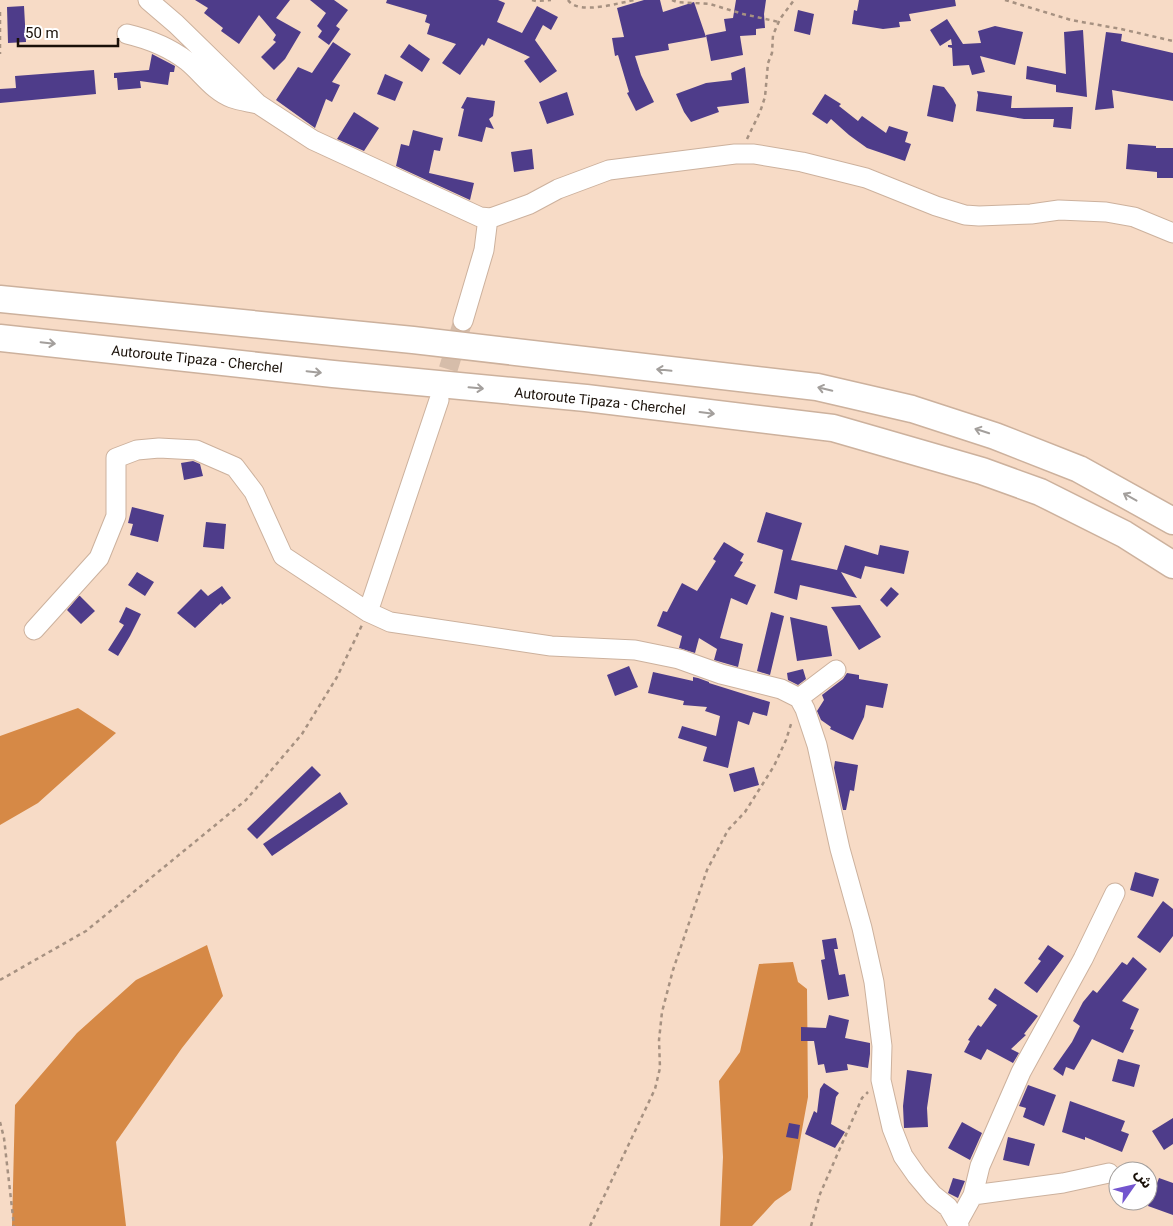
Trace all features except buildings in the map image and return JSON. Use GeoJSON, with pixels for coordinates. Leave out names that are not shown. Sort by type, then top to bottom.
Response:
{"type":"FeatureCollection","features":[{"type":"Feature","properties":{"kind":"highway"},"geometry":{"type":"LineString","coordinates":[[0,299],[413,340],[817,387],[912,409],[995,436],[1079,469],[1173,521]]}},
{"type":"Feature","properties":{"kind":"highway","name":"Autoroute Tipaza - Cherchel"},"geometry":{"type":"LineString","coordinates":[[0,338],[333,374],[586,398],[833,428],[982,471],[1040,492],[1124,534],[1173,565]]}},
{"type":"Feature","properties":{"kind":"street"},"geometry":{"type":"LineString","coordinates":[[148,0],[176,24],[258,104],[313,140],[480,217],[491,218],[530,204],[558,189],[608,170],[740,154],[754,154],[802,162],[866,178],[964,215],[1031,214],[1060,210],[1106,212],[1134,217],[1173,233]]}},
{"type":"Feature","properties":{"kind":"street"},"geometry":{"type":"LineString","coordinates":[[127,34],[146,38],[170,50],[187,62],[218,90],[231,98],[258,104]]}},
{"type":"Feature","properties":{"kind":"street"},"geometry":{"type":"LineString","coordinates":[[463,320],[484,250],[488,218]]}},
{"type":"Feature","properties":{"kind":"street"},"geometry":{"type":"LineString","coordinates":[[368,612],[439,400]]}},
{"type":"Feature","properties":{"kind":"street"},"geometry":{"type":"LineString","coordinates":[[34,630],[99,558],[116,516],[116,458],[138,450],[159,448],[196,450],[235,467],[254,492],[283,556],[368,612],[390,622],[551,646],[635,650],[679,659],[722,674],[781,689],[799,698],[805,709],[817,745],[840,849],[862,928],[877,1004],[882,1046],[881,1080],[892,1128],[903,1156],[933,1195],[948,1208],[958,1224]]}},
{"type":"Feature","properties":{"kind":"street"},"geometry":{"type":"LineString","coordinates":[[799,698],[836,670]]}},
{"type":"Feature","properties":{"kind":"street"},"geometry":{"type":"LineString","coordinates":[[958,1224],[973,1195],[980,1166],[1021,1072],[1083,959],[1115,893]]}},
{"type":"Feature","properties":{"kind":"street"},"geometry":{"type":"LineString","coordinates":[[973,1195],[1063,1183],[1108,1173]]}},
{"type":"Feature","properties":{"kind":"path"},"geometry":{"type":"LineString","coordinates":[[532,0],[551,0]]}},
{"type":"Feature","properties":{"kind":"path"},"geometry":{"type":"LineString","coordinates":[[568,0],[576,6],[601,8],[610,4],[636,0]]}},
{"type":"Feature","properties":{"kind":"path"},"geometry":{"type":"LineString","coordinates":[[672,0],[710,4],[779,22]]}},
{"type":"Feature","properties":{"kind":"path"},"geometry":{"type":"LineString","coordinates":[[740,154],[765,97],[773,35],[779,22],[794,0]]}},
{"type":"Feature","properties":{"kind":"path"},"geometry":{"type":"LineString","coordinates":[[1005,0],[1071,20],[1173,41]]}},
{"type":"Feature","properties":{"kind":"path"},"geometry":{"type":"LineString","coordinates":[[0,12],[0,54]]}},
{"type":"Feature","properties":{"kind":"path"},"geometry":{"type":"LineString","coordinates":[[0,980],[86,931],[246,800],[302,734],[337,678],[368,612]]}},
{"type":"Feature","properties":{"kind":"path"},"geometry":{"type":"LineString","coordinates":[[590,1226],[655,1089],[660,1068],[659,1040],[662,1012],[673,970],[707,870],[728,830],[744,812],[774,766],[786,740],[799,698]]}},
{"type":"Feature","properties":{"kind":"path"},"geometry":{"type":"LineString","coordinates":[[811,1226],[820,1194],[862,1098],[881,1080]]}},
{"type":"Feature","properties":{"kind":"path"},"geometry":{"type":"LineString","coordinates":[[0,1122],[4,1138],[14,1226]]}},
{"type":"Feature","properties":{"kind":"shaded area"},"geometry":{"type":"Polygon","coordinates":[[[78,708],[116,733],[38,803],[0,825],[0,736],[78,708]]]}},
{"type":"Feature","properties":{"kind":"shaded area"},"geometry":{"type":"Polygon","coordinates":[[[207,945],[223,996],[182,1048],[116,1142],[126,1226],[12,1226],[15,1105],[77,1033],[136,980],[207,945]]]}},
{"type":"Feature","properties":{"kind":"shaded area"},"geometry":{"type":"Polygon","coordinates":[[[793,962],[798,982],[807,989],[808,1097],[791,1190],[775,1201],[752,1226],[720,1226],[723,1157],[719,1081],[740,1052],[759,964],[793,962]]]}},
{"type":"Feature","properties":{"kind":"tunnel"},"geometry":{"type":"LineString","coordinates":[[440,396],[463,321]]}}]}
